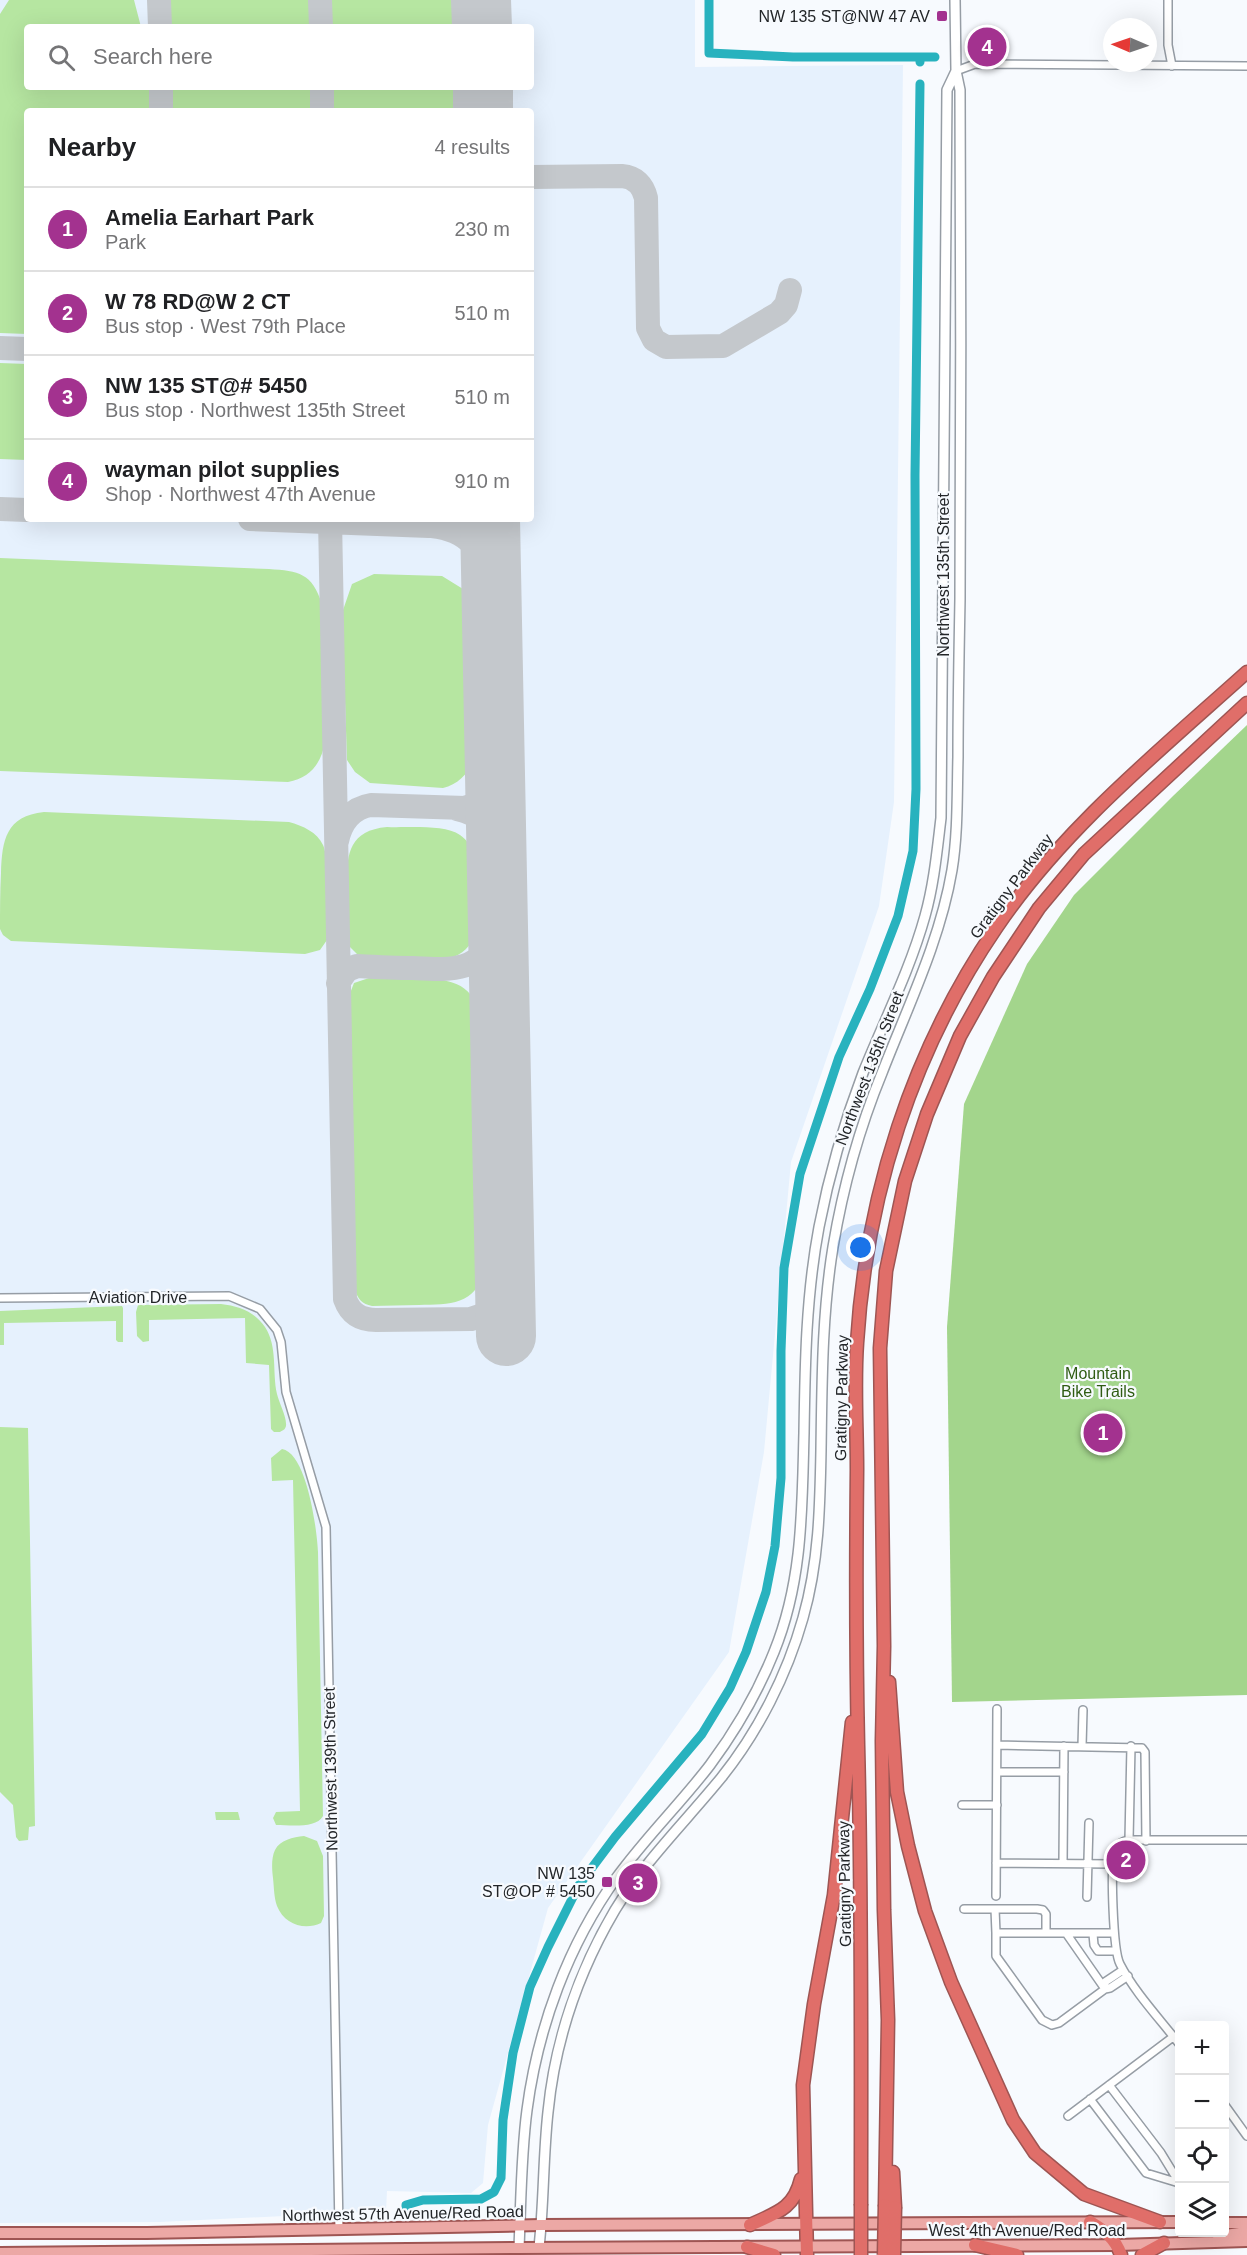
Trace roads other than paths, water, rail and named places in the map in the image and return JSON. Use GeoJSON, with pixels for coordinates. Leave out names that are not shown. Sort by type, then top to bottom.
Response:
{"type":"FeatureCollection","features":[{"type":"Feature","properties":{"kind":"highway","name":"Gratigny Parkway"},"geometry":{"type":"LineString","coordinates":[[861,2255],[860,1866],[856,1682],[856,1346],[864,1269],[876,1199],[899,1120],[927,1053],[953,999],[995,928],[1036,875],[1080,825],[1247,672]]}},
{"type":"Feature","properties":{"kind":"highway"},"geometry":{"type":"LineString","coordinates":[[894,2255],[890,2206],[884,1910],[882,1752],[884,1646],[880,1348],[886,1271],[905,1181],[927,1114],[960,1036],[993,977],[1039,908],[1084,854],[1247,702]]}},
{"type":"Feature","properties":{"kind":"highway"},"geometry":{"type":"LineString","coordinates":[[884,1646],[891,1698],[897,1792],[925,1911],[951,1982],[1013,2120],[1035,2153],[1084,2194],[1160,2222]]}},
{"type":"Feature","properties":{"kind":"highway"},"geometry":{"type":"LineString","coordinates":[[807,2251],[803,2085],[814,2004],[834,1895],[856,1682]]}},
{"type":"Feature","properties":{"kind":"highway"},"geometry":{"type":"LineString","coordinates":[[750,2225],[779,2212],[790,2204],[799,2189],[804,2166]]}},
{"type":"Feature","properties":{"kind":"highway"},"geometry":{"type":"LineString","coordinates":[[884,2255],[890,2206]]}},
{"type":"Feature","properties":{"kind":"highway"},"geometry":{"type":"LineString","coordinates":[[1090,2222],[1109,2234],[1120,2250]]}},
{"type":"Feature","properties":{"kind":"highway"},"geometry":{"type":"LineString","coordinates":[[1142,2255],[1164,2243]]}},
{"type":"Feature","properties":{"kind":"highway"},"geometry":{"type":"LineString","coordinates":[[975,2245],[1017,2255]]}},
{"type":"Feature","properties":{"kind":"highway"},"geometry":{"type":"LineString","coordinates":[[747,2247],[774,2255]]}},
{"type":"Feature","properties":{"kind":"main road","name":"Northwest 135th Street"},"geometry":{"type":"LineString","coordinates":[[538,2247],[548,2110],[556,2058],[569,2010],[583,1973],[612,1914],[631,1885],[726,1772],[751,1735],[772,1698],[790,1657],[809,1595],[820,1524],[825,1306],[836,1227],[861,1128],[941,923],[953,862],[957,821],[960,608],[961,271],[960,90],[956,71],[955,0]]}},
{"type":"Feature","properties":{"kind":"main road","name":"Northwest 135th Street"},"geometry":{"type":"LineString","coordinates":[[519,2248],[526,2112],[537,2055],[563,1974],[598,1906],[618,1876],[710,1765],[736,1728],[775,1650],[789,1607],[802,1530],[805,1343],[819,1226],[846,1121],[862,1076],[910,962],[925,916],[934,876],[941,818],[947,90],[956,71]]}},
{"type":"Feature","properties":{"kind":"main road"},"geometry":{"type":"LineString","coordinates":[[943,607],[960,608]]}},
{"type":"Feature","properties":{"kind":"main road","name":"West 4th Avenue/Red Road"},"geometry":{"type":"LineString","coordinates":[[807,2224],[1175,2222]]}},
{"type":"Feature","properties":{"kind":"main road"},"geometry":{"type":"LineString","coordinates":[[1229,2223],[1247,2223]]}},
{"type":"Feature","properties":{"kind":"main road","name":"Northwest 57th Avenue/Red Road"},"geometry":{"type":"LineString","coordinates":[[0,2233],[541,2225],[807,2224]]}},
{"type":"Feature","properties":{"kind":"main road"},"geometry":{"type":"LineString","coordinates":[[1191,2242],[1206,2237],[1247,2232]]}},
{"type":"Feature","properties":{"kind":"main road","name":"West 4th Avenue/Red Road"},"geometry":{"type":"LineString","coordinates":[[807,2251],[975,2245],[1120,2250],[1164,2243],[1247,2241]]}},
{"type":"Feature","properties":{"kind":"main road"},"geometry":{"type":"LineString","coordinates":[[0,2253],[538,2247],[747,2247],[807,2251]]}},
{"type":"Feature","properties":{"kind":"street"},"geometry":{"type":"LineString","coordinates":[[1168,0],[1168,45],[1172,66]]}},
{"type":"Feature","properties":{"kind":"street"},"geometry":{"type":"LineString","coordinates":[[956,71],[975,64],[1247,66]]}},
{"type":"Feature","properties":{"kind":"street","name":"Aviation Drive"},"geometry":{"type":"LineString","coordinates":[[0,1298],[229,1296],[260,1309],[269,1318]]}},
{"type":"Feature","properties":{"kind":"street","name":"Northwest 139th Street"},"geometry":{"type":"LineString","coordinates":[[269,1318],[281,1342],[286,1392],[326,1527],[339,2229]]}},
{"type":"Feature","properties":{"kind":"street"},"geometry":{"type":"LineString","coordinates":[[996,1896],[998,1709]]}},
{"type":"Feature","properties":{"kind":"street"},"geometry":{"type":"LineString","coordinates":[[1082,1746],[1083,1710]]}},
{"type":"Feature","properties":{"kind":"street"},"geometry":{"type":"LineString","coordinates":[[997,1745],[1142,1748],[1145,1752],[1146,1840]]}},
{"type":"Feature","properties":{"kind":"street"},"geometry":{"type":"LineString","coordinates":[[1063,1863],[1064,1746]]}},
{"type":"Feature","properties":{"kind":"street"},"geometry":{"type":"LineString","coordinates":[[1130,1840],[1131,1746]]}},
{"type":"Feature","properties":{"kind":"street"},"geometry":{"type":"LineString","coordinates":[[997,1772],[1064,1772]]}},
{"type":"Feature","properties":{"kind":"street"},"geometry":{"type":"LineString","coordinates":[[962,1805],[997,1805]]}},
{"type":"Feature","properties":{"kind":"street"},"geometry":{"type":"LineString","coordinates":[[1130,1817],[1146,1817]]}},
{"type":"Feature","properties":{"kind":"street"},"geometry":{"type":"LineString","coordinates":[[1087,1897],[1089,1823]]}},
{"type":"Feature","properties":{"kind":"street"},"geometry":{"type":"LineString","coordinates":[[1175,2040],[1125,1971],[1116,1951],[1114,1854],[1119,1844],[1130,1840],[1247,1840]]}},
{"type":"Feature","properties":{"kind":"street"},"geometry":{"type":"LineString","coordinates":[[996,1863],[1113,1864]]}},
{"type":"Feature","properties":{"kind":"street"},"geometry":{"type":"LineString","coordinates":[[964,1909],[1043,1910],[1046,1914],[1046,1933]]}},
{"type":"Feature","properties":{"kind":"street"},"geometry":{"type":"LineString","coordinates":[[995,1909],[996,1956],[1042,2020],[1047,2023],[1059,2023],[1105,1989],[1110,1988],[1125,1971]]}},
{"type":"Feature","properties":{"kind":"street"},"geometry":{"type":"LineString","coordinates":[[996,1933],[1114,1933]]}},
{"type":"Feature","properties":{"kind":"street"},"geometry":{"type":"LineString","coordinates":[[1066,1933],[1105,1989]]}},
{"type":"Feature","properties":{"kind":"street"},"geometry":{"type":"LineString","coordinates":[[1093,1934],[1094,1945],[1098,1951],[1116,1951]]}},
{"type":"Feature","properties":{"kind":"street"},"geometry":{"type":"LineString","coordinates":[[1068,2115],[1173,2037]]}},
{"type":"Feature","properties":{"kind":"street"},"geometry":{"type":"LineString","coordinates":[[1109,2085],[1161,2153],[1178,2183]]}},
{"type":"Feature","properties":{"kind":"street"},"geometry":{"type":"LineString","coordinates":[[1090,2099],[1146,2173],[1176,2183]]}},
{"type":"Feature","properties":{"kind":"street"},"geometry":{"type":"LineString","coordinates":[[1229,2111],[1247,2136]]}},
{"type":"Feature","properties":{"kind":"waterway"},"geometry":{"type":"LineString","coordinates":[[709,0],[709,53],[793,57],[920,57],[920,62]]}},
{"type":"Feature","properties":{"kind":"waterway"},"geometry":{"type":"LineString","coordinates":[[920,57],[935,57]]}},
{"type":"Feature","properties":{"kind":"waterway"},"geometry":{"type":"LineString","coordinates":[[406,2208],[406,2205],[423,2200],[481,2199],[494,2192],[501,2178],[503,2120],[513,2053],[530,1987],[548,1947],[579,1885],[615,1837],[702,1734],[730,1688],[746,1652],[766,1592],[775,1546],[781,1478],[781,1351],[784,1268],[800,1174],[839,1057],[870,989],[898,916],[913,851],[916,789],[915,475],[920,84]]}},
{"type":"Feature","properties":{"kind":"place","name":"NW 135 ST@NW 47 AV"},"geometry":{"type":"Point","coordinates":[942,16]}},
{"type":"Feature","properties":{"kind":"place","name":"wayman pilot supplies"},"geometry":{"type":"Point","coordinates":[987,47]}},
{"type":"Feature","properties":{"kind":"place","name":"Amelia Earhart Park"},"geometry":{"type":"Point","coordinates":[1103,1433]}},
{"type":"Feature","properties":{"kind":"place","name":"W 78 RD@W 2 CT"},"geometry":{"type":"Point","coordinates":[1126,1860]}},
{"type":"Feature","properties":{"kind":"place","name":"NW 135 ST@OP # 5450"},"geometry":{"type":"Point","coordinates":[607,1882]}},
{"type":"Feature","properties":{"kind":"place","name":"NW 135 ST@# 5450"},"geometry":{"type":"Point","coordinates":[638,1883]}},
{"type":"Feature","properties":{"kind":"park label","name":"Mountain Bike Trails"},"geometry":{"type":"Point","coordinates":[1098,1382]}}]}
